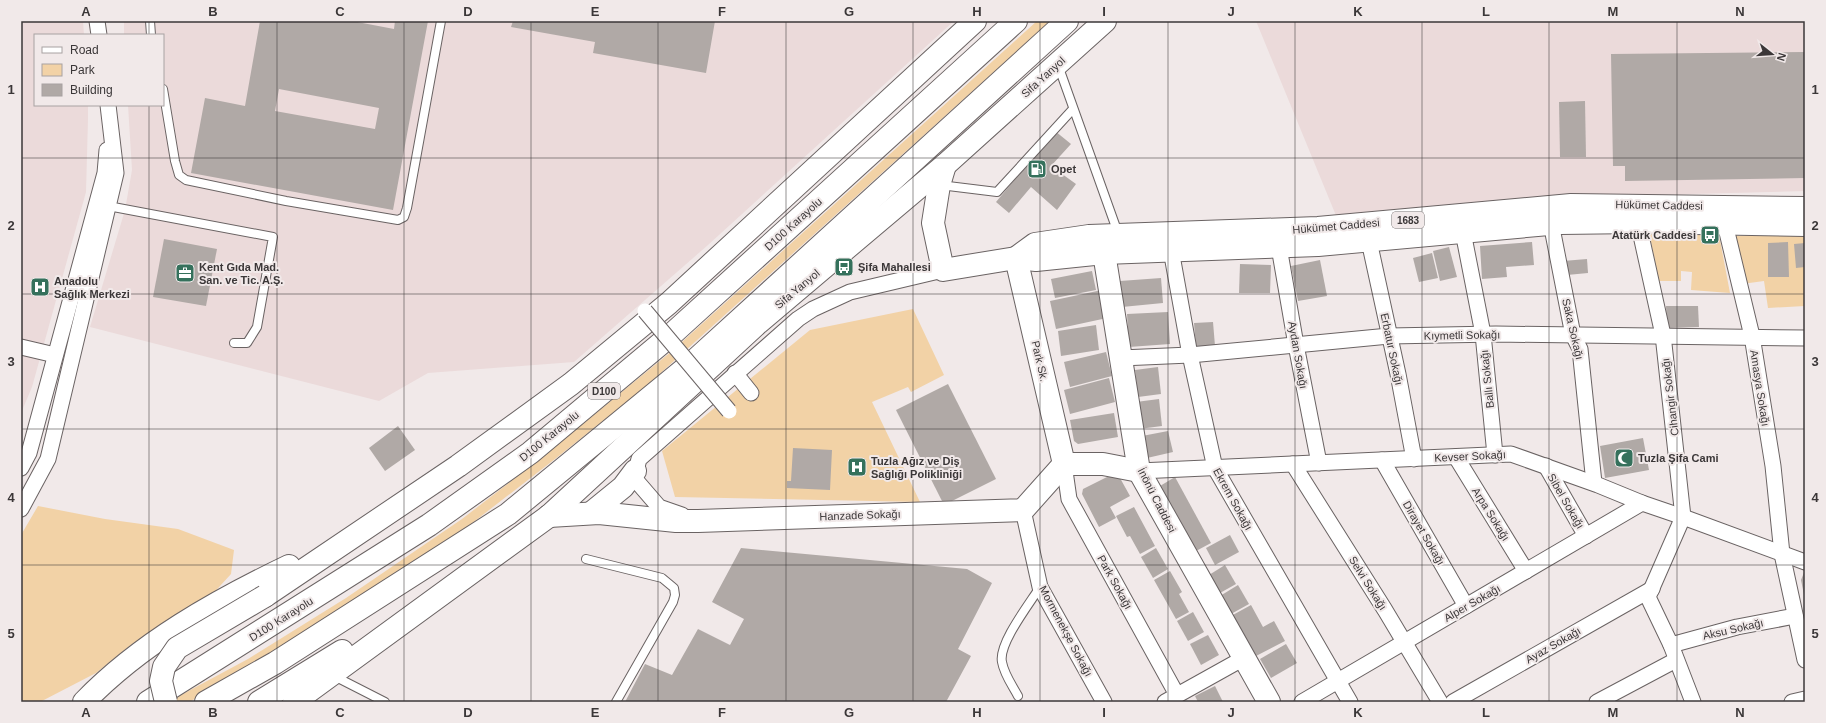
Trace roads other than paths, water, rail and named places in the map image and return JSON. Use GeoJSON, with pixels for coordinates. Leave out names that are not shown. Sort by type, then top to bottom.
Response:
{"type":"FeatureCollection","features":[{"type":"Feature","properties":{"kind":"main road"},"geometry":{"type":"LineString","coordinates":[[166,702],[162,681],[164,667],[177,648],[265,596],[458,466],[571,384],[975,21]]}},
{"type":"Feature","properties":{"kind":"main road","name":"D100 Karayolu"},"geometry":{"type":"LineString","coordinates":[[148,702],[429,525],[530,453],[671,335],[1016,21]]}},
{"type":"Feature","properties":{"kind":"main road"},"geometry":{"type":"LineString","coordinates":[[206,702],[275,663],[508,514],[693,362],[1068,21]]}},
{"type":"Feature","properties":{"kind":"main road","name":"Sifa Yanyol"},"geometry":{"type":"LineString","coordinates":[[329,668],[464,580],[549,516],[758,323],[942,175],[1105,21]]}},
{"type":"Feature","properties":{"kind":"main road"},"geometry":{"type":"LineString","coordinates":[[942,175],[933,224],[943,270]]}},
{"type":"Feature","properties":{"kind":"main road","name":"Hükümet Caddesi"},"geometry":{"type":"LineString","coordinates":[[1016,258],[1035,244],[1089,236],[1318,228],[1571,205],[1805,208]]}},
{"type":"Feature","properties":{"kind":"main road","name":"Hükümet Caddesi"},"geometry":{"type":"LineString","coordinates":[[943,270],[1016,258],[1036,260],[1104,253],[1279,247],[1369,241],[1551,223],[1638,222],[1805,226]]}},
{"type":"Feature","properties":{"kind":"main road","name":"İnönü Caddesi"},"geometry":{"type":"LineString","coordinates":[[1104,253],[1139,471],[1269,702]]}},
{"type":"Feature","properties":{"kind":"main road","name":"Park Sk."},"geometry":{"type":"LineString","coordinates":[[1016,258],[1064,464]]}},
{"type":"Feature","properties":{"kind":"main road"},"geometry":{"type":"LineString","coordinates":[[1023,510],[1064,464],[1103,464],[1139,471]]}},
{"type":"Feature","properties":{"kind":"main road"},"geometry":{"type":"LineString","coordinates":[[591,513],[623,487],[635,471]]}},
{"type":"Feature","properties":{"kind":"main road","name":"Hanzade Sokağı"},"geometry":{"type":"LineString","coordinates":[[549,516],[591,513],[676,521],[698,521],[1023,510]]}},
{"type":"Feature","properties":{"kind":"main road"},"geometry":{"type":"LineString","coordinates":[[73,702],[90,695],[156,640],[250,585],[364,529]]}},
{"type":"Feature","properties":{"kind":"main road"},"geometry":{"type":"LineString","coordinates":[[259,702],[329,668]]}},
{"type":"Feature","properties":{"kind":"main road"},"geometry":{"type":"LineString","coordinates":[[294,702],[329,668]]}},
{"type":"Feature","properties":{"kind":"street"},"geometry":{"type":"LineString","coordinates":[[97,21],[100,34]]}},
{"type":"Feature","properties":{"kind":"street"},"geometry":{"type":"LineString","coordinates":[[21,509],[48,459],[116,173],[108,106]]}},
{"type":"Feature","properties":{"kind":"street"},"geometry":{"type":"LineString","coordinates":[[21,468],[29,453],[104,173],[110,127]]}},
{"type":"Feature","properties":{"kind":"street","name":"Cihangir Sokağı"},"geometry":{"type":"LineString","coordinates":[[1638,222],[1662,335],[1683,517]]}},
{"type":"Feature","properties":{"kind":"street","name":"Saka Sokağı"},"geometry":{"type":"LineString","coordinates":[[1551,223],[1573,334],[1580,349],[1594,483]]}},
{"type":"Feature","properties":{"kind":"street","name":"Amasya Sokağı"},"geometry":{"type":"LineString","coordinates":[[1725,224],[1752,336],[1773,466],[1782,554],[1805,660]]}},
{"type":"Feature","properties":{"kind":"street","name":"Ballı Sokağı"},"geometry":{"type":"LineString","coordinates":[[1463,232],[1483,334],[1495,455]]}},
{"type":"Feature","properties":{"kind":"street","name":"Erbatur Sokağı"},"geometry":{"type":"LineString","coordinates":[[1369,241],[1414,459]]}},
{"type":"Feature","properties":{"kind":"street","name":"Aydan Sokağı"},"geometry":{"type":"LineString","coordinates":[[1279,247],[1319,463]]}},
{"type":"Feature","properties":{"kind":"street","name":"Ekrem Sokağı"},"geometry":{"type":"LineString","coordinates":[[1171,250],[1190,355],[1215,468],[1350,702]]}},
{"type":"Feature","properties":{"kind":"street"},"geometry":{"type":"LineString","coordinates":[[698,521],[659,507],[634,478],[639,459],[798,319],[814,309],[850,292],[943,270]]}},
{"type":"Feature","properties":{"kind":"street"},"geometry":{"type":"LineString","coordinates":[[645,311],[729,411]]}},
{"type":"Feature","properties":{"kind":"street","name":"Kıymetli Sokağı"},"geometry":{"type":"LineString","coordinates":[[1121,358],[1190,355],[1389,336],[1573,334],[1805,338]]}},
{"type":"Feature","properties":{"kind":"street"},"geometry":{"type":"LineString","coordinates":[[21,347],[55,354]]}},
{"type":"Feature","properties":{"kind":"street"},"geometry":{"type":"LineString","coordinates":[[735,373],[751,393]]}},
{"type":"Feature","properties":{"kind":"street","name":"Kevser Sokağı"},"geometry":{"type":"LineString","coordinates":[[1139,471],[1511,454],[1594,483],[1642,503],[1805,562]]}},
{"type":"Feature","properties":{"kind":"street","name":"Arpa Sokağı"},"geometry":{"type":"LineString","coordinates":[[1456,457],[1526,571]]}},
{"type":"Feature","properties":{"kind":"street","name":"Dirayet Sokağı"},"geometry":{"type":"LineString","coordinates":[[1382,460],[1466,606]]}},
{"type":"Feature","properties":{"kind":"street","name":"Park Sokağı"},"geometry":{"type":"LineString","coordinates":[[1064,464],[1070,498],[1171,699]]}},
{"type":"Feature","properties":{"kind":"street","name":"Selvi Sokağı"},"geometry":{"type":"LineString","coordinates":[[1293,464],[1440,702]]}},
{"type":"Feature","properties":{"kind":"street","name":"Sibel Sokağı"},"geometry":{"type":"LineString","coordinates":[[1546,466],[1586,536]]}},
{"type":"Feature","properties":{"kind":"street","name":"Alper Sokağı"},"geometry":{"type":"LineString","coordinates":[[1302,702],[1642,503]]}},
{"type":"Feature","properties":{"kind":"street","name":"Mormenekşe Sokağı"},"geometry":{"type":"LineString","coordinates":[[1023,510],[1040,587],[1104,702]]}},
{"type":"Feature","properties":{"kind":"street"},"geometry":{"type":"LineString","coordinates":[[1683,517],[1648,597],[1671,644],[1692,702]]}},
{"type":"Feature","properties":{"kind":"street","name":"Ayaz Sokağı"},"geometry":{"type":"LineString","coordinates":[[1453,702],[1652,588]]}},
{"type":"Feature","properties":{"kind":"street","name":"Aksu Sokağı"},"geometry":{"type":"LineString","coordinates":[[1671,644],[1737,627],[1795,616]]}},
{"type":"Feature","properties":{"kind":"street"},"geometry":{"type":"LineString","coordinates":[[1171,699],[1244,658]]}},
{"type":"Feature","properties":{"kind":"street"},"geometry":{"type":"LineString","coordinates":[[1597,702],[1676,660]]}},
{"type":"Feature","properties":{"kind":"street"},"geometry":{"type":"LineString","coordinates":[[1792,702],[1805,699]]}},
{"type":"Feature","properties":{"kind":"lane"},"geometry":{"type":"LineString","coordinates":[[150,21],[150,34]]}},
{"type":"Feature","properties":{"kind":"lane"},"geometry":{"type":"LineString","coordinates":[[164,94],[175,161],[179,175],[186,180],[279,200],[398,220],[404,217],[407,208],[441,21]]}},
{"type":"Feature","properties":{"kind":"lane"},"geometry":{"type":"LineString","coordinates":[[1058,64],[1118,234]]}},
{"type":"Feature","properties":{"kind":"lane"},"geometry":{"type":"LineString","coordinates":[[942,175],[997,192],[1074,109]]}},
{"type":"Feature","properties":{"kind":"lane"},"geometry":{"type":"LineString","coordinates":[[108,206],[273,237],[257,327],[247,343],[234,343]]}},
{"type":"Feature","properties":{"kind":"lane"},"geometry":{"type":"LineString","coordinates":[[586,559],[662,578],[674,588],[675,594],[673,602],[616,702]]}},
{"type":"Feature","properties":{"kind":"lane"},"geometry":{"type":"LineString","coordinates":[[1018,696],[1002,664],[1002,652],[1006,641],[1040,587]]}},
{"type":"Feature","properties":{"kind":"lane"},"geometry":{"type":"LineString","coordinates":[[329,668],[385,702]]}},
{"type":"Feature","properties":{"kind":"place","name":"Opet"},"geometry":{"type":"Point","coordinates":[1037,169]}},
{"type":"Feature","properties":{"kind":"place","name":"Atatürk Caddesi"},"geometry":{"type":"Point","coordinates":[1710,235]}},
{"type":"Feature","properties":{"kind":"place","name":"Şifa Mahallesi"},"geometry":{"type":"Point","coordinates":[844,267]}},
{"type":"Feature","properties":{"kind":"place","name":"Kent Gıda Mad. San. ve Tic. A.Ş."},"geometry":{"type":"Point","coordinates":[185,273]}},
{"type":"Feature","properties":{"kind":"place","name":"Anadolu Sağlık Merkezi"},"geometry":{"type":"Point","coordinates":[40,287]}},
{"type":"Feature","properties":{"kind":"place","name":"Tuzla Şifa Cami"},"geometry":{"type":"Point","coordinates":[1624,458]}},
{"type":"Feature","properties":{"kind":"place","name":"Tuzla Ağız ve Diş Sağlığı Polikliniği"},"geometry":{"type":"Point","coordinates":[857,467]}}]}
